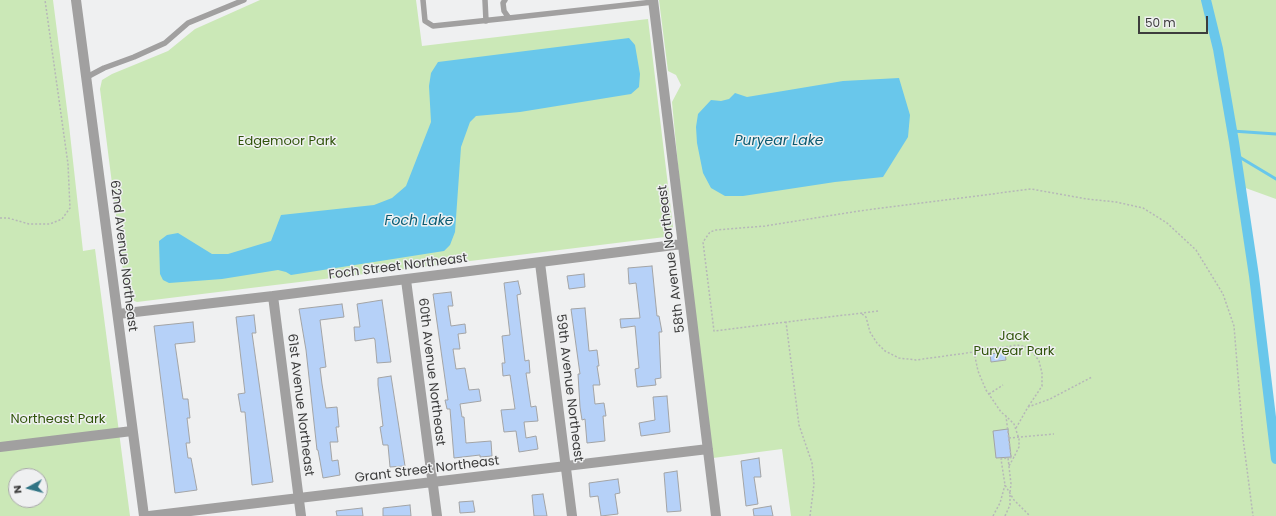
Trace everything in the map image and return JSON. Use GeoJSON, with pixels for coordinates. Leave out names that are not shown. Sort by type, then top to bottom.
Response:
{"type":"FeatureCollection","features":[{"type":"Feature","properties":{"kind":"street","name":"62nd Avenue Northeast"},"geometry":{"type":"LineString","coordinates":[[76,0],[144,516]]}},
{"type":"Feature","properties":{"kind":"street","name":"58th Avenue Northeast"},"geometry":{"type":"LineString","coordinates":[[653,1],[716,516]]}},
{"type":"Feature","properties":{"kind":"street","name":"Foch Street Northeast"},"geometry":{"type":"LineString","coordinates":[[118,314],[406,280],[682,244]]}},
{"type":"Feature","properties":{"kind":"street","name":"59th Avenue Northeast"},"geometry":{"type":"LineString","coordinates":[[540,263],[572,516]]}},
{"type":"Feature","properties":{"kind":"street","name":"60th Avenue Northeast"},"geometry":{"type":"LineString","coordinates":[[406,280],[437,516]]}},
{"type":"Feature","properties":{"kind":"street","name":"61st Avenue Northeast"},"geometry":{"type":"LineString","coordinates":[[273,296],[301,516]]}},
{"type":"Feature","properties":{"kind":"street"},"geometry":{"type":"LineString","coordinates":[[0,447],[132,431]]}},
{"type":"Feature","properties":{"kind":"street","name":"Grant Street Northeast"},"geometry":{"type":"LineString","coordinates":[[149,516],[708,449]]}},
{"type":"Feature","properties":{"kind":"lane"},"geometry":{"type":"LineString","coordinates":[[87,77],[104,68],[165,43],[188,23],[244,0]]}},
{"type":"Feature","properties":{"kind":"lane"},"geometry":{"type":"LineString","coordinates":[[423,0],[426,21],[433,26],[653,1]]}},
{"type":"Feature","properties":{"kind":"lane"},"geometry":{"type":"LineString","coordinates":[[486,0],[486,21]]}},
{"type":"Feature","properties":{"kind":"lane"},"geometry":{"type":"LineString","coordinates":[[503,0],[504,11],[509,18]]}},
{"type":"Feature","properties":{"kind":"path"},"geometry":{"type":"LineString","coordinates":[[0,218],[8,218],[29,224],[50,224],[62,220],[70,208],[68,164],[45,0]]}},
{"type":"Feature","properties":{"kind":"path"},"geometry":{"type":"LineString","coordinates":[[879,311],[714,330],[703,242],[710,232],[716,230],[765,226],[882,208],[1031,189],[1087,199],[1116,202],[1143,208],[1167,222],[1196,250],[1223,294],[1234,326],[1243,438],[1253,516]]}},
{"type":"Feature","properties":{"kind":"path"},"geometry":{"type":"LineString","coordinates":[[860,314],[866,317],[870,332],[877,343],[890,354],[900,358],[916,360],[1017,345],[1027,347],[1039,361],[1042,373],[1042,386],[1016,428]]}},
{"type":"Feature","properties":{"kind":"path"},"geometry":{"type":"LineString","coordinates":[[786,322],[799,425],[811,456],[813,471],[814,484],[810,516]]}},
{"type":"Feature","properties":{"kind":"path"},"geometry":{"type":"LineString","coordinates":[[974,352],[978,371],[989,394],[1001,412],[1012,421],[1019,437],[1019,447],[1012,457],[1009,466]]}},
{"type":"Feature","properties":{"kind":"path"},"geometry":{"type":"LineString","coordinates":[[1028,407],[1050,399],[1092,377]]}},
{"type":"Feature","properties":{"kind":"path"},"geometry":{"type":"LineString","coordinates":[[989,394],[1003,385]]}},
{"type":"Feature","properties":{"kind":"path"},"geometry":{"type":"LineString","coordinates":[[1006,416],[1012,457]]}},
{"type":"Feature","properties":{"kind":"path"},"geometry":{"type":"LineString","coordinates":[[1009,438],[1054,434]]}},
{"type":"Feature","properties":{"kind":"path"},"geometry":{"type":"LineString","coordinates":[[1012,457],[1000,459],[1005,485],[1030,516]]}},
{"type":"Feature","properties":{"kind":"path"},"geometry":{"type":"LineString","coordinates":[[1007,516],[1010,505],[1011,484],[1008,458]]}},
{"type":"Feature","properties":{"kind":"path"},"geometry":{"type":"LineString","coordinates":[[993,516],[1000,503],[1005,485]]}},
{"type":"Feature","properties":{"kind":"green space","name":"Northeast Park"},"geometry":{"type":"Polygon","coordinates":[[[0,0],[53,0],[83,251],[95,249],[130,516],[0,516],[0,0]]]}},
{"type":"Feature","properties":{"kind":"green space","name":"Edgemoor Park"},"geometry":{"type":"Polygon","coordinates":[[[260,0],[416,0],[422,46],[648,19],[673,227],[671,235],[665,237],[137,302],[129,299],[126,294],[100,89],[102,80],[112,74],[168,51],[195,29],[260,0]]]}},
{"type":"Feature","properties":{"kind":"green space","name":"Jack Puryear Park"},"geometry":{"type":"Polygon","coordinates":[[[659,0],[1276,0],[1276,199],[1240,186],[1254,276],[1276,459],[1276,516],[791,516],[782,449],[713,458],[682,208],[672,102],[681,85],[676,75],[668,71],[659,0]]]}},
{"type":"Feature","properties":{"kind":"water","name":"Foch Lake"},"geometry":{"type":"Polygon","coordinates":[[[629,38],[635,45],[640,74],[639,87],[631,94],[520,112],[476,116],[470,122],[461,147],[455,232],[450,245],[444,251],[291,275],[278,270],[222,279],[169,283],[163,280],[160,274],[159,241],[167,235],[178,233],[212,254],[228,254],[271,241],[281,215],[374,205],[392,198],[406,186],[431,122],[429,86],[431,73],[438,62],[629,38]]]}},
{"type":"Feature","properties":{"kind":"water","name":"Puryear Lake"},"geometry":{"type":"Polygon","coordinates":[[[899,78],[910,115],[908,137],[883,177],[835,182],[743,196],[725,196],[711,188],[703,173],[697,143],[696,127],[698,114],[711,100],[721,101],[729,99],[735,93],[747,97],[843,81],[899,78]]]}},
{"type":"Feature","properties":{"kind":"building"},"geometry":{"type":"Polygon","coordinates":[[[652,266],[657,316],[659,316],[662,332],[659,332],[661,378],[655,379],[656,385],[637,387],[635,369],[639,368],[635,326],[621,328],[620,319],[640,318],[636,283],[629,284],[628,268],[652,266]]]}},
{"type":"Feature","properties":{"kind":"building"},"geometry":{"type":"Polygon","coordinates":[[[584,274],[585,287],[569,289],[567,276],[584,274]]]}},
{"type":"Feature","properties":{"kind":"building"},"geometry":{"type":"Polygon","coordinates":[[[518,281],[521,294],[517,295],[525,361],[529,360],[530,373],[526,373],[531,407],[536,406],[538,421],[524,422],[526,438],[536,436],[538,449],[519,452],[516,431],[504,432],[501,410],[515,409],[510,375],[503,376],[502,363],[505,363],[502,336],[510,335],[504,283],[518,281]]]}},
{"type":"Feature","properties":{"kind":"building"},"geometry":{"type":"Polygon","coordinates":[[[451,292],[453,306],[448,306],[451,326],[465,324],[466,333],[458,334],[460,349],[453,349],[456,369],[465,368],[469,390],[479,389],[481,401],[460,404],[462,417],[464,417],[466,443],[491,441],[492,456],[480,457],[480,455],[454,458],[450,409],[447,409],[445,400],[448,400],[433,294],[451,292]]]}},
{"type":"Feature","properties":{"kind":"building"},"geometry":{"type":"Polygon","coordinates":[[[382,300],[391,362],[377,363],[374,338],[355,341],[354,327],[360,327],[357,304],[382,300]]]}},
{"type":"Feature","properties":{"kind":"building"},"geometry":{"type":"Polygon","coordinates":[[[342,304],[344,317],[320,320],[326,367],[320,368],[322,384],[326,408],[337,407],[339,427],[336,427],[338,442],[330,442],[332,461],[338,460],[340,475],[323,478],[317,450],[306,350],[299,309],[342,304]]]}},
{"type":"Feature","properties":{"kind":"building"},"geometry":{"type":"Polygon","coordinates":[[[585,308],[589,351],[597,350],[599,366],[597,366],[600,385],[593,385],[595,404],[604,403],[606,416],[603,416],[605,441],[587,443],[585,419],[582,420],[580,407],[578,374],[580,374],[571,309],[585,308]]]}},
{"type":"Feature","properties":{"kind":"building"},"geometry":{"type":"Polygon","coordinates":[[[254,315],[256,333],[252,333],[273,482],[252,485],[245,412],[241,412],[238,394],[245,393],[236,317],[254,315]]]}},
{"type":"Feature","properties":{"kind":"building"},"geometry":{"type":"Polygon","coordinates":[[[193,322],[195,342],[175,344],[183,399],[188,399],[190,418],[187,418],[190,443],[186,443],[188,458],[191,458],[197,490],[175,493],[154,326],[193,322]]]}},
{"type":"Feature","properties":{"kind":"building"},"geometry":{"type":"Polygon","coordinates":[[[1005,352],[1006,360],[991,362],[990,354],[1005,352]]]}},
{"type":"Feature","properties":{"kind":"building"},"geometry":{"type":"Polygon","coordinates":[[[391,376],[405,466],[390,467],[388,445],[383,445],[380,427],[383,426],[378,378],[391,376]]]}},
{"type":"Feature","properties":{"kind":"building"},"geometry":{"type":"Polygon","coordinates":[[[667,396],[670,432],[641,436],[639,423],[655,420],[653,397],[667,396]]]}},
{"type":"Feature","properties":{"kind":"building"},"geometry":{"type":"Polygon","coordinates":[[[1008,429],[1011,457],[996,458],[993,431],[1008,429]]]}},
{"type":"Feature","properties":{"kind":"building"},"geometry":{"type":"Polygon","coordinates":[[[759,458],[761,477],[754,477],[758,504],[746,506],[741,461],[759,458]]]}},
{"type":"Feature","properties":{"kind":"building"},"geometry":{"type":"Polygon","coordinates":[[[677,471],[681,511],[667,512],[664,473],[677,471]]]}},
{"type":"Feature","properties":{"kind":"building"},"geometry":{"type":"Polygon","coordinates":[[[618,479],[620,493],[615,494],[618,514],[601,516],[598,496],[590,497],[589,483],[618,479]]]}},
{"type":"Feature","properties":{"kind":"building"},"geometry":{"type":"Polygon","coordinates":[[[543,494],[547,516],[534,516],[532,495],[543,494]]]}},
{"type":"Feature","properties":{"kind":"building"},"geometry":{"type":"Polygon","coordinates":[[[473,501],[475,512],[460,513],[459,502],[473,501]]]}},
{"type":"Feature","properties":{"kind":"building"},"geometry":{"type":"Polygon","coordinates":[[[410,505],[411,516],[383,516],[383,508],[410,505]]]}},
{"type":"Feature","properties":{"kind":"building"},"geometry":{"type":"Polygon","coordinates":[[[771,506],[773,516],[754,516],[753,509],[771,506]]]}},
{"type":"Feature","properties":{"kind":"building"},"geometry":{"type":"Polygon","coordinates":[[[362,508],[363,516],[337,516],[336,511],[362,508]]]}},
{"type":"Feature","properties":{"kind":"waterway"},"geometry":{"type":"LineString","coordinates":[[1206,0],[1218,49],[1234,142],[1254,276],[1276,459]]}},
{"type":"Feature","properties":{"kind":"waterway"},"geometry":{"type":"LineString","coordinates":[[1232,131],[1276,134]]}},
{"type":"Feature","properties":{"kind":"waterway"},"geometry":{"type":"LineString","coordinates":[[1236,155],[1276,179]]}}]}
